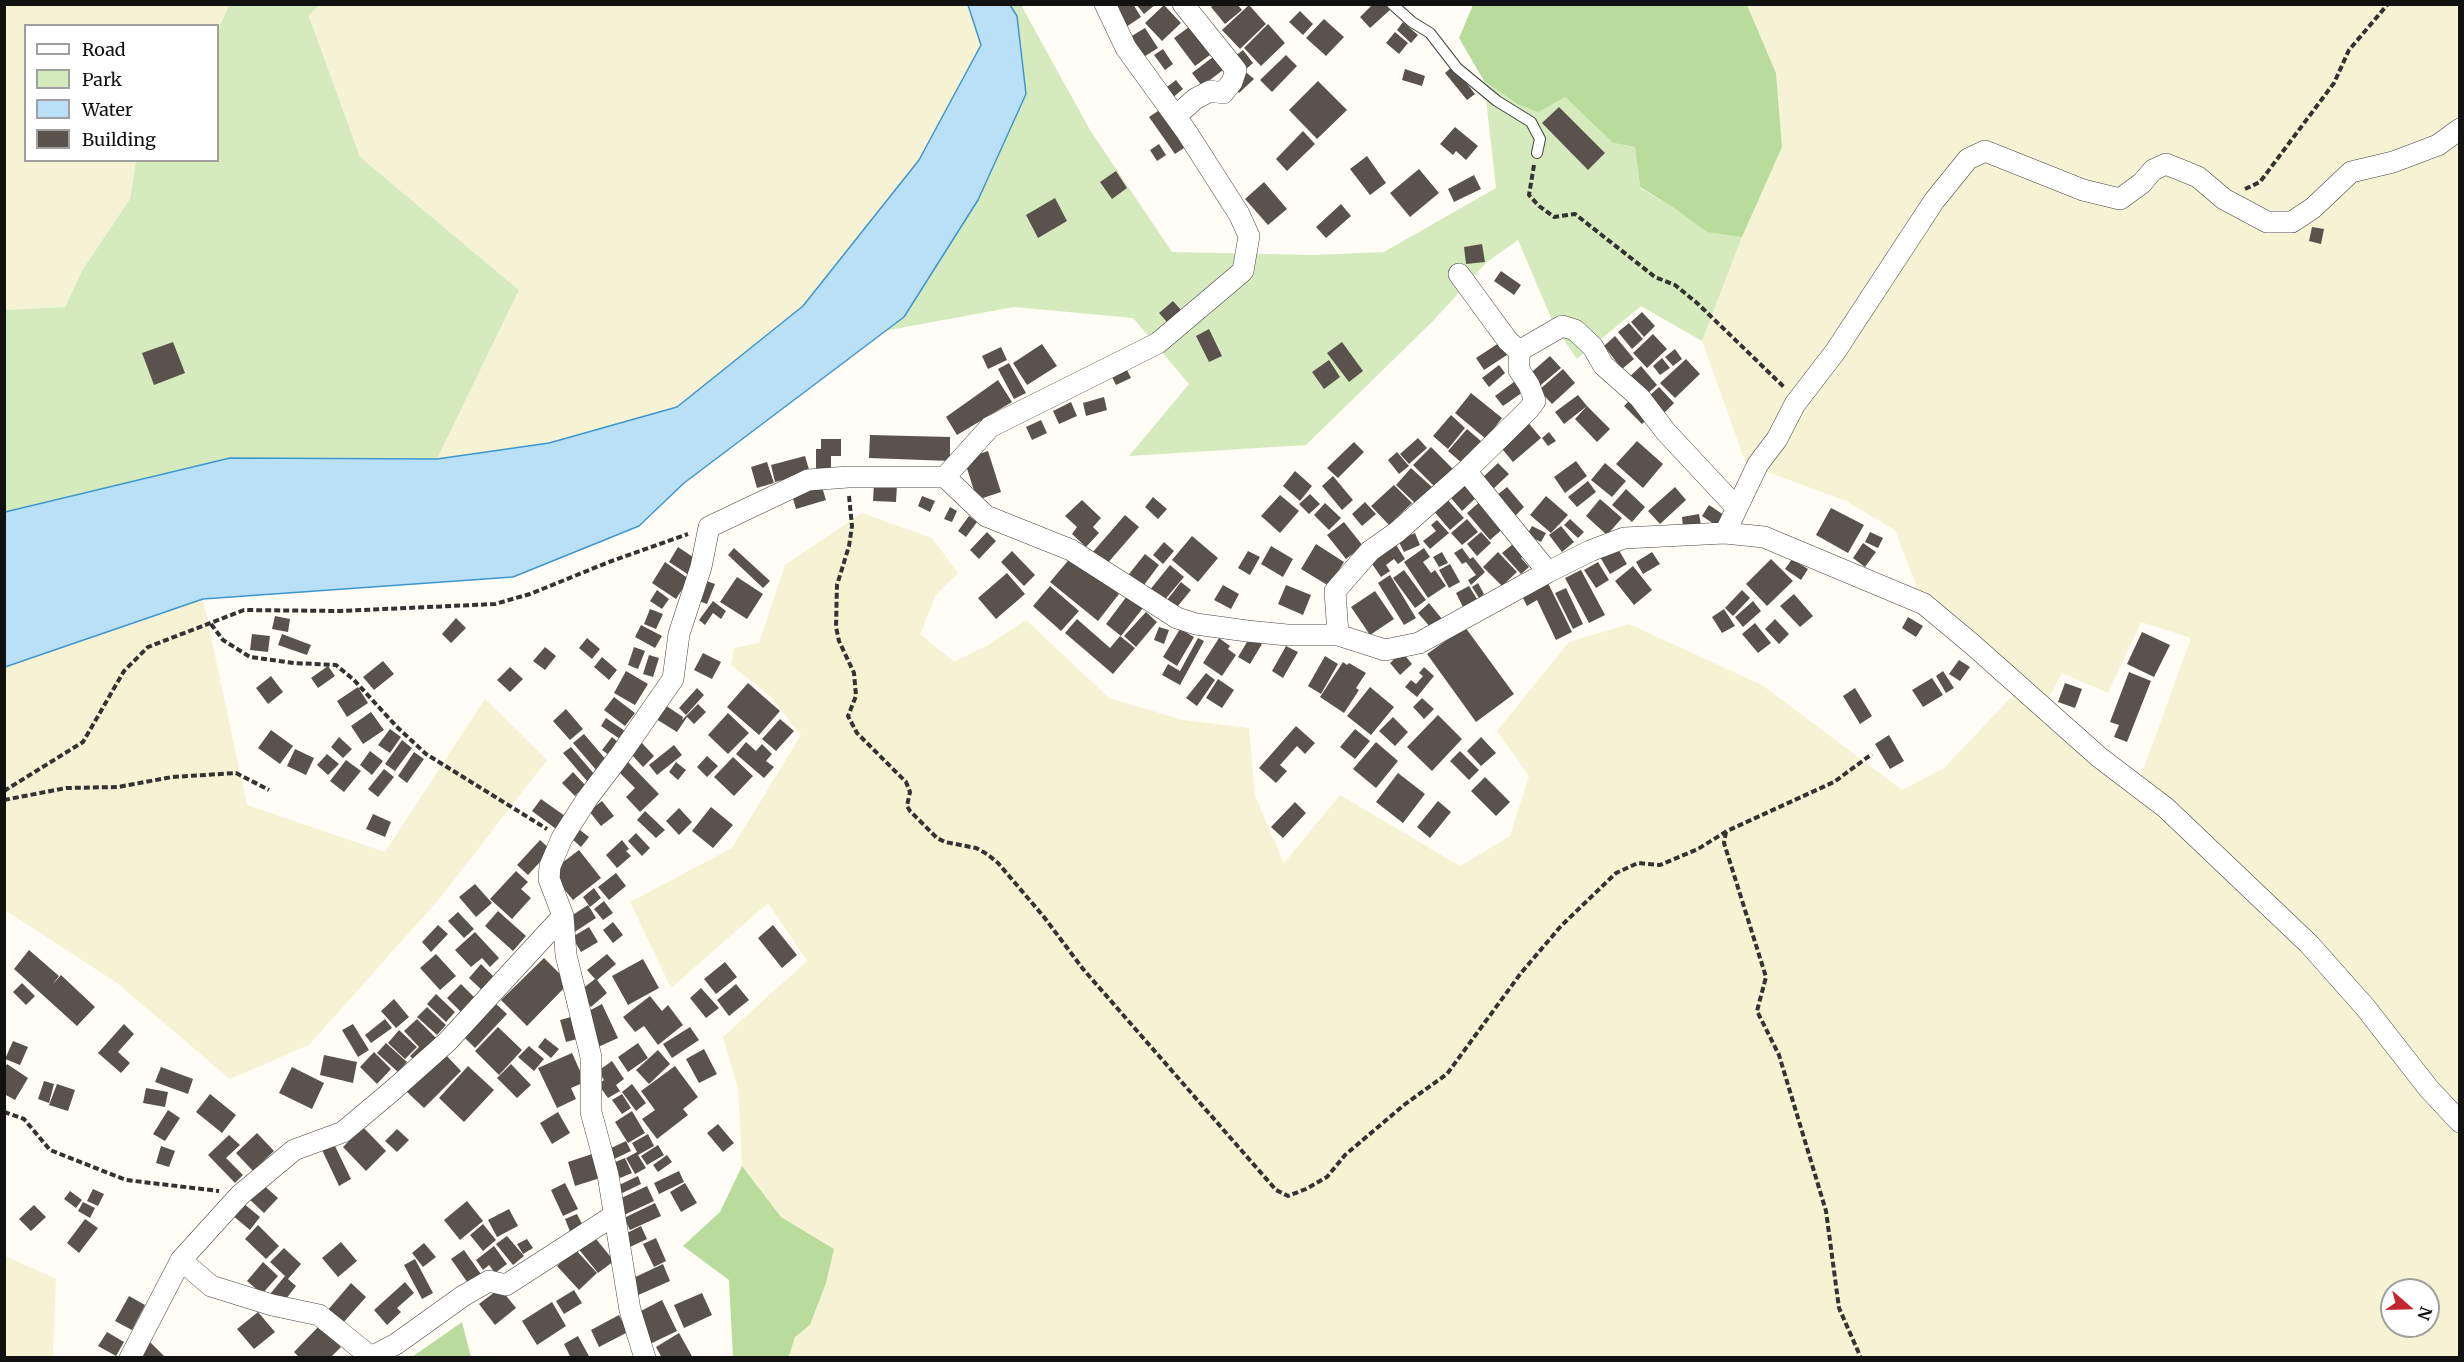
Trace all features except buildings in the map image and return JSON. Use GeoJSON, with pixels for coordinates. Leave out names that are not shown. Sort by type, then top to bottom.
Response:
{"type":"FeatureCollection","features":[{"type":"Feature","properties":{"kind":"street"},"geometry":{"type":"LineString","coordinates":[[945,477],[990,426],[1158,343],[1243,271],[1249,236],[1239,214],[1176,116],[1126,48],[1105,4]]}},
{"type":"Feature","properties":{"kind":"street"},"geometry":{"type":"LineString","coordinates":[[1176,116],[1195,99],[1210,91],[1222,93],[1232,82],[1236,70],[1183,4]]}},
{"type":"Feature","properties":{"kind":"street"},"geometry":{"type":"LineString","coordinates":[[1725,533],[1758,464],[1777,439],[1795,404],[1835,352],[1934,201],[1968,159],[1985,151],[2083,190],[2120,199],[2142,183],[2153,170],[2166,164],[2198,177],[2224,199],[2267,222],[2292,222],[2313,208],[2351,172],[2392,162],[2438,145],[2460,129]]}},
{"type":"Feature","properties":{"kind":"street"},"geometry":{"type":"LineString","coordinates":[[1338,635],[1335,591],[1370,551],[1397,532],[1466,471],[1535,401],[1519,370],[1519,351],[1459,274]]}},
{"type":"Feature","properties":{"kind":"street"},"geometry":{"type":"LineString","coordinates":[[1519,351],[1562,326],[1575,330],[1593,347],[1603,365],[1640,398],[1666,432],[1736,507]]}},
{"type":"Feature","properties":{"kind":"street"},"geometry":{"type":"LineString","coordinates":[[1466,471],[1548,572]]}},
{"type":"Feature","properties":{"kind":"street"},"geometry":{"type":"LineString","coordinates":[[645,1358],[630,1310],[608,1175],[591,1112],[591,1057],[566,955],[563,916],[549,879],[550,866],[562,838],[587,798],[674,679],[679,634],[701,567],[709,527],[808,480],[848,477],[945,477],[986,516],[1071,550],[1177,618],[1196,624],[1247,631],[1287,635],[1338,635],[1385,650],[1419,644],[1548,572],[1590,551],[1624,538],[1725,533],[1764,537],[1924,604],[1973,645],[2099,757],[2166,808],[2309,944],[2365,1007],[2429,1089],[2460,1122]]}},
{"type":"Feature","properties":{"kind":"street"},"geometry":{"type":"LineString","coordinates":[[130,1358],[181,1260],[240,1195],[294,1150],[343,1132],[393,1090],[447,1042],[563,916]]}},
{"type":"Feature","properties":{"kind":"street"},"geometry":{"type":"LineString","coordinates":[[181,1260],[211,1286],[272,1305],[319,1314],[371,1357],[396,1344],[463,1296],[489,1281],[506,1285],[613,1216]]}},
{"type":"Feature","properties":{"kind":"lane"},"geometry":{"type":"LineString","coordinates":[[1392,4],[1412,22],[1430,33],[1457,68],[1497,101],[1531,122],[1540,139],[1537,153]]}},
{"type":"Feature","properties":{"kind":"path"},"geometry":{"type":"LineString","coordinates":[[2224,199],[2260,182],[2334,83],[2349,50],[2388,4]]}},
{"type":"Feature","properties":{"kind":"path"},"geometry":{"type":"LineString","coordinates":[[1537,153],[1529,195],[1539,206],[1554,216],[1575,214],[1655,277],[1675,285],[1768,370],[1793,396],[1795,404]]}},
{"type":"Feature","properties":{"kind":"path"},"geometry":{"type":"LineString","coordinates":[[848,477],[852,526],[849,546],[837,585],[836,627],[839,641],[854,673],[856,696],[848,716],[857,733],[906,782],[910,792],[907,806],[937,838],[945,842],[976,848],[998,863],[1044,917],[1083,969],[1276,1190],[1287,1196],[1306,1190],[1327,1177],[1345,1155],[1404,1105],[1447,1074],[1528,965],[1561,926],[1616,873],[1638,863],[1660,865],[1698,849],[1726,831],[1834,782],[1872,754]]}},
{"type":"Feature","properties":{"kind":"path"},"geometry":{"type":"LineString","coordinates":[[4,791],[82,742],[124,671],[148,647],[244,610],[339,611],[495,604],[530,594],[609,562],[709,527]]}},
{"type":"Feature","properties":{"kind":"path"},"geometry":{"type":"LineString","coordinates":[[211,624],[223,640],[250,657],[294,663],[336,665],[354,680],[397,727],[426,754],[562,838]]}},
{"type":"Feature","properties":{"kind":"path"},"geometry":{"type":"LineString","coordinates":[[4,800],[66,788],[118,787],[172,777],[236,772],[269,790]]}},
{"type":"Feature","properties":{"kind":"path"},"geometry":{"type":"LineString","coordinates":[[1726,831],[1724,843],[1766,977],[1756,1011],[1782,1066],[1826,1211],[1839,1308],[1861,1358]]}},
{"type":"Feature","properties":{"kind":"path"},"geometry":{"type":"LineString","coordinates":[[4,1112],[24,1119],[50,1150],[126,1180],[203,1188],[240,1195]]}},
{"type":"Feature","properties":{"kind":"shaded area"},"geometry":{"type":"Polygon","coordinates":[[[319,4],[968,4],[981,45],[919,160],[803,306],[677,407],[549,443],[437,459],[519,290],[360,157],[309,15],[319,4]]]}},
{"type":"Feature","properties":{"kind":"shaded area"},"geometry":{"type":"Polygon","coordinates":[[[5,5],[229,5],[219,28],[219,24],[24,24],[24,162],[136,162],[130,199],[83,269],[65,307],[5,310],[5,5]]]}},
{"type":"Feature","properties":{"kind":"shaded area"},"geometry":{"type":"Polygon","coordinates":[[[1747,5],[2459,5],[2459,1111],[2347,969],[2197,825],[2141,776],[2191,638],[2141,622],[2108,693],[2062,673],[2045,705],[1920,595],[1895,530],[1846,501],[1746,464],[1702,341],[1742,237],[1782,147],[1776,73],[1747,5]]]}},
{"type":"Feature","properties":{"kind":"shaded area"},"geometry":{"type":"Polygon","coordinates":[[[862,513],[932,538],[958,573],[936,595],[920,634],[954,662],[988,645],[1026,620],[1109,698],[1183,720],[1249,728],[1255,796],[1284,863],[1340,795],[1460,866],[1510,836],[1529,776],[1497,731],[1569,642],[1629,624],[1762,685],[1902,790],[1944,768],[2017,691],[2191,839],[2277,920],[2459,1127],[2459,1357],[790,1357],[795,1337],[810,1325],[826,1283],[834,1249],[781,1217],[742,1166],[738,1089],[723,1037],[807,961],[768,903],[671,988],[630,902],[732,848],[801,735],[770,696],[731,665],[734,648],[759,643],[785,565],[862,513]]]}},
{"type":"Feature","properties":{"kind":"shaded area"},"geometry":{"type":"Polygon","coordinates":[[[203,599],[247,805],[385,852],[485,699],[547,760],[440,898],[309,1045],[230,1079],[117,983],[5,910],[4,667],[203,599]]]}},
{"type":"Feature","properties":{"kind":"shaded area"},"geometry":{"type":"Polygon","coordinates":[[[5,1256],[56,1279],[53,1357],[5,1357],[5,1256]]]}},
{"type":"Feature","properties":{"kind":"green space"},"geometry":{"type":"Polygon","coordinates":[[[229,5],[319,5],[309,16],[360,157],[519,290],[437,459],[230,458],[5,512],[5,310],[65,307],[83,269],[130,199],[136,162],[219,162],[219,28],[229,5]]]}},
{"type":"Feature","properties":{"kind":"green space"},"geometry":{"type":"Polygon","coordinates":[[[1010,5],[1021,5],[1090,130],[1172,252],[1314,255],[1384,252],[1496,188],[1484,81],[1517,104],[1565,97],[1613,143],[1635,147],[1640,188],[1707,231],[1742,237],[1702,341],[1641,306],[1577,359],[1555,327],[1518,240],[1487,262],[1433,321],[1306,445],[1129,456],[1189,384],[1133,318],[1014,307],[884,331],[904,317],[1017,16],[1010,5]]]}},
{"type":"Feature","properties":{"kind":"green space"},"geometry":{"type":"Polygon","coordinates":[[[1473,5],[1747,5],[1776,73],[1782,147],[1742,237],[1707,232],[1640,187],[1635,147],[1613,143],[1565,97],[1538,112],[1517,104],[1484,81],[1459,38],[1473,5]]]}},
{"type":"Feature","properties":{"kind":"green space"},"geometry":{"type":"Polygon","coordinates":[[[742,1166],[781,1217],[834,1249],[826,1283],[810,1325],[795,1337],[790,1357],[733,1357],[729,1280],[683,1246],[720,1212],[742,1166]]]}},
{"type":"Feature","properties":{"kind":"green space"},"geometry":{"type":"Polygon","coordinates":[[[462,1322],[471,1357],[412,1357],[462,1322]]]}},
{"type":"Feature","properties":{"kind":"water"},"geometry":{"type":"Polygon","coordinates":[[[968,5],[1010,5],[1017,16],[1026,94],[978,200],[904,317],[684,483],[639,526],[513,577],[203,599],[5,667],[5,512],[230,458],[437,459],[549,443],[677,407],[803,306],[919,160],[981,45],[968,5]]]}}]}
